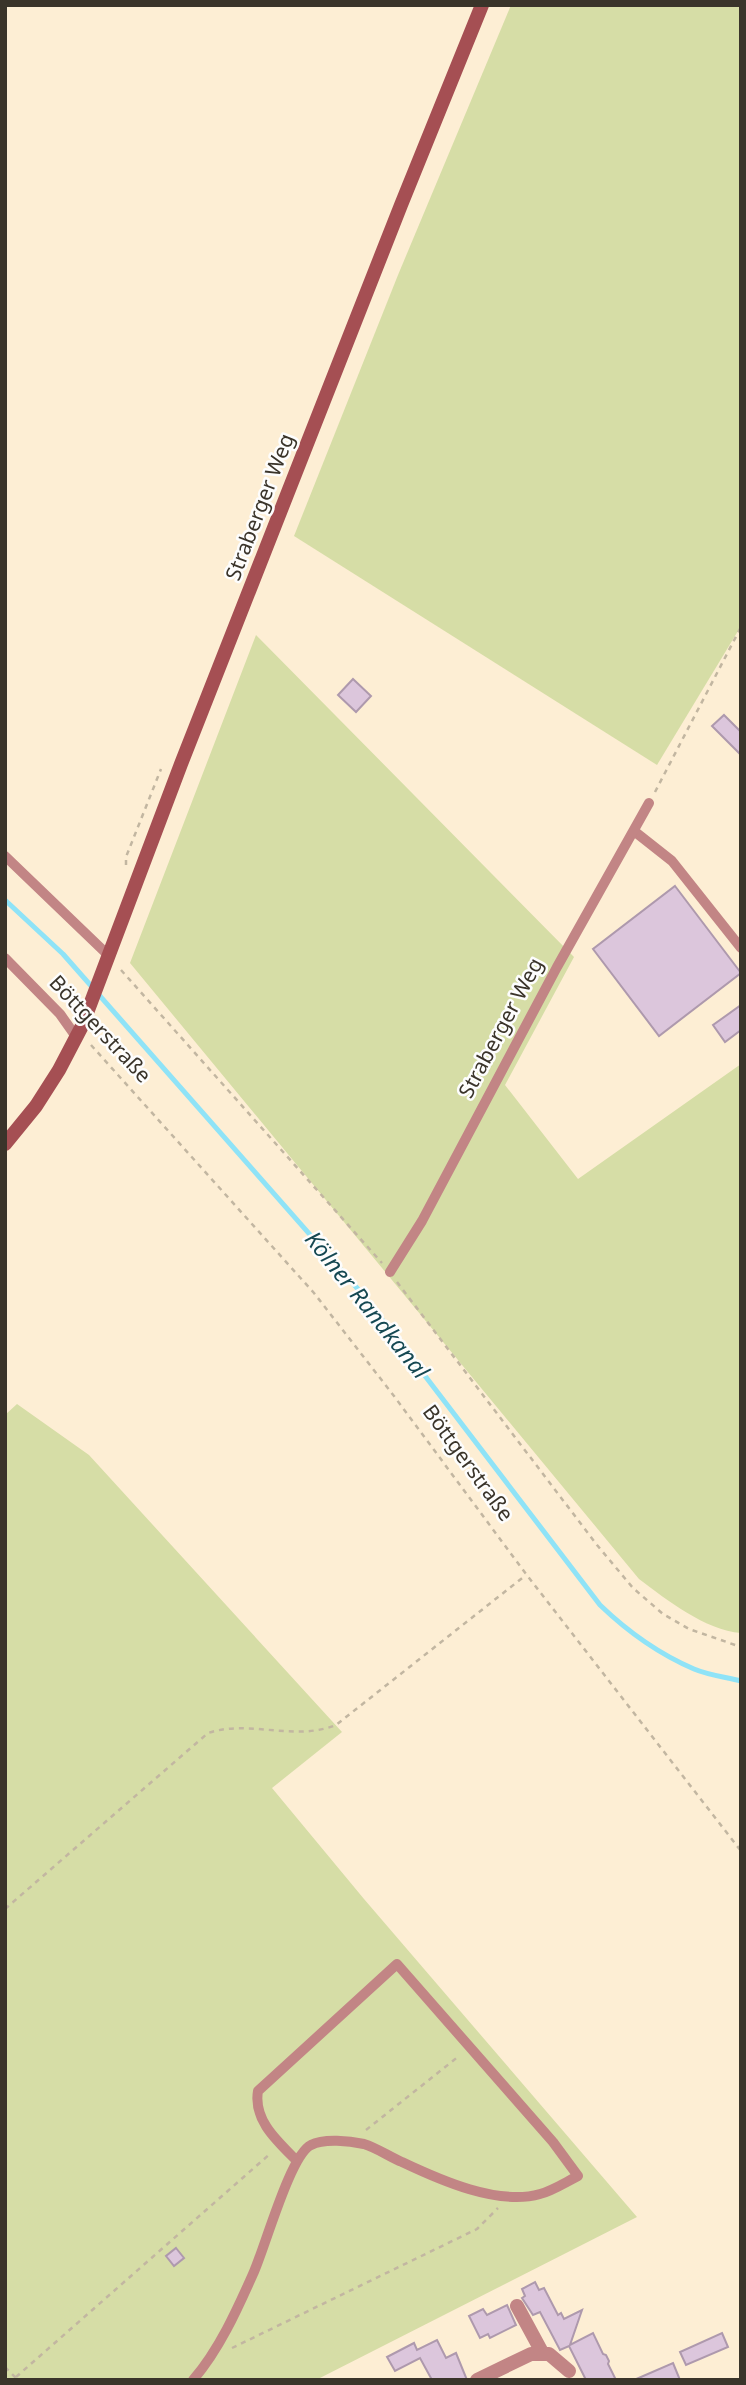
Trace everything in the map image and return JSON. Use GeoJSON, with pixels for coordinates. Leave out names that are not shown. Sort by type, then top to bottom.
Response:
{"type":"FeatureCollection","features":[{"type":"Feature","properties":{"kind":"main road","name":"Straberger Weg"},"geometry":{"type":"LineString","coordinates":[[5,1144],[36,1106],[79,1032],[401,205],[482,5]]}},
{"type":"Feature","properties":{"kind":"street"},"geometry":{"type":"LineString","coordinates":[[517,2306],[544,2354]]}},
{"type":"Feature","properties":{"kind":"street"},"geometry":{"type":"LineString","coordinates":[[477,2380],[531,2354],[549,2354],[569,2371]]}},
{"type":"Feature","properties":{"kind":"lane","name":"Straberger Weg"},"geometry":{"type":"LineString","coordinates":[[390,1272],[422,1221],[557,967],[649,803]]}},
{"type":"Feature","properties":{"kind":"lane"},"geometry":{"type":"LineString","coordinates":[[634,831],[672,861],[741,948]]}},
{"type":"Feature","properties":{"kind":"lane"},"geometry":{"type":"LineString","coordinates":[[5,856],[107,960]]}},
{"type":"Feature","properties":{"kind":"lane","name":"Böttgerstraße"},"geometry":{"type":"LineString","coordinates":[[5,958],[79,1032]]}},
{"type":"Feature","properties":{"kind":"lane"},"geometry":{"type":"LineString","coordinates":[[193,2380],[234,2315],[255,2271],[296,2161],[310,2145],[326,2141],[364,2144],[420,2171],[464,2188],[505,2197],[539,2195],[578,2176],[553,2142],[397,1964],[258,2091],[256,2102],[259,2117],[296,2161]]}},
{"type":"Feature","properties":{"kind":"path"},"geometry":{"type":"LineString","coordinates":[[649,803],[741,627]]}},
{"type":"Feature","properties":{"kind":"path"},"geometry":{"type":"LineString","coordinates":[[107,960],[390,1272],[597,1545],[633,1588],[663,1614],[688,1629],[741,1647]]}},
{"type":"Feature","properties":{"kind":"path","name":"Böttgerstraße"},"geometry":{"type":"LineString","coordinates":[[79,1032],[314,1293],[526,1574],[741,1851]]}},
{"type":"Feature","properties":{"kind":"path"},"geometry":{"type":"LineString","coordinates":[[5,1909],[208,1733],[225,1727],[302,1733],[336,1725],[526,1574]]}},
{"type":"Feature","properties":{"kind":"path"},"geometry":{"type":"LineString","coordinates":[[350,2143],[469,2048]]}},
{"type":"Feature","properties":{"kind":"path"},"geometry":{"type":"LineString","coordinates":[[5,2367],[17,2379],[281,2145]]}},
{"type":"Feature","properties":{"kind":"path"},"geometry":{"type":"LineString","coordinates":[[232,2348],[477,2229],[496,2212],[505,2197]]}},
{"type":"Feature","properties":{"kind":"green space"},"geometry":{"type":"Polygon","coordinates":[[[511,5],[741,5],[741,626],[657,765],[294,536],[398,275],[511,5]]]}},
{"type":"Feature","properties":{"kind":"green space"},"geometry":{"type":"Polygon","coordinates":[[[256,635],[574,957],[505,1085],[578,1179],[741,1064],[741,1633],[727,1631],[700,1620],[639,1579],[130,963],[256,635]]]}},
{"type":"Feature","properties":{"kind":"green space"},"geometry":{"type":"Polygon","coordinates":[[[17,1404],[89,1455],[342,1732],[272,1788],[637,2217],[316,2380],[5,2380],[5,1415],[17,1404]]]}},
{"type":"Feature","properties":{"kind":"building"},"geometry":{"type":"Polygon","coordinates":[[[353,679],[371,696],[356,712],[338,695],[353,679]]]}},
{"type":"Feature","properties":{"kind":"building"},"geometry":{"type":"Polygon","coordinates":[[[724,715],[741,732],[741,755],[712,726],[724,715]]]}},
{"type":"Feature","properties":{"kind":"building"},"geometry":{"type":"Polygon","coordinates":[[[675,886],[741,973],[659,1036],[593,949],[675,886]]]}},
{"type":"Feature","properties":{"kind":"building"},"geometry":{"type":"Polygon","coordinates":[[[741,1005],[741,1030],[725,1042],[713,1025],[741,1005]]]}},
{"type":"Feature","properties":{"kind":"building"},"geometry":{"type":"Polygon","coordinates":[[[176,2248],[184,2258],[174,2266],[166,2256],[176,2248]]]}},
{"type":"Feature","properties":{"kind":"building"},"geometry":{"type":"Polygon","coordinates":[[[535,2282],[539,2290],[544,2288],[558,2315],[561,2313],[564,2319],[582,2310],[570,2345],[593,2333],[616,2380],[586,2380],[569,2346],[560,2350],[540,2312],[533,2315],[522,2298],[525,2296],[522,2289],[535,2282]]]}},
{"type":"Feature","properties":{"kind":"building"},"geometry":{"type":"Polygon","coordinates":[[[507,2305],[516,2325],[490,2338],[488,2334],[480,2338],[469,2316],[483,2309],[487,2315],[507,2305]]]}},
{"type":"Feature","properties":{"kind":"building"},"geometry":{"type":"Polygon","coordinates":[[[722,2333],[728,2347],[686,2365],[680,2352],[722,2333]]]}},
{"type":"Feature","properties":{"kind":"building"},"geometry":{"type":"Polygon","coordinates":[[[437,2340],[446,2358],[456,2353],[467,2380],[432,2380],[420,2358],[395,2371],[387,2357],[414,2343],[417,2350],[437,2340]]]}},
{"type":"Feature","properties":{"kind":"building"},"geometry":{"type":"Polygon","coordinates":[[[673,2363],[680,2380],[634,2380],[673,2363]]]}},
{"type":"Feature","properties":{"kind":"waterway","name":"Kölner Randkanal"},"geometry":{"type":"LineString","coordinates":[[5,900],[63,954],[364,1296],[600,1605],[632,1633],[668,1656],[699,1671],[741,1681]]}}]}
